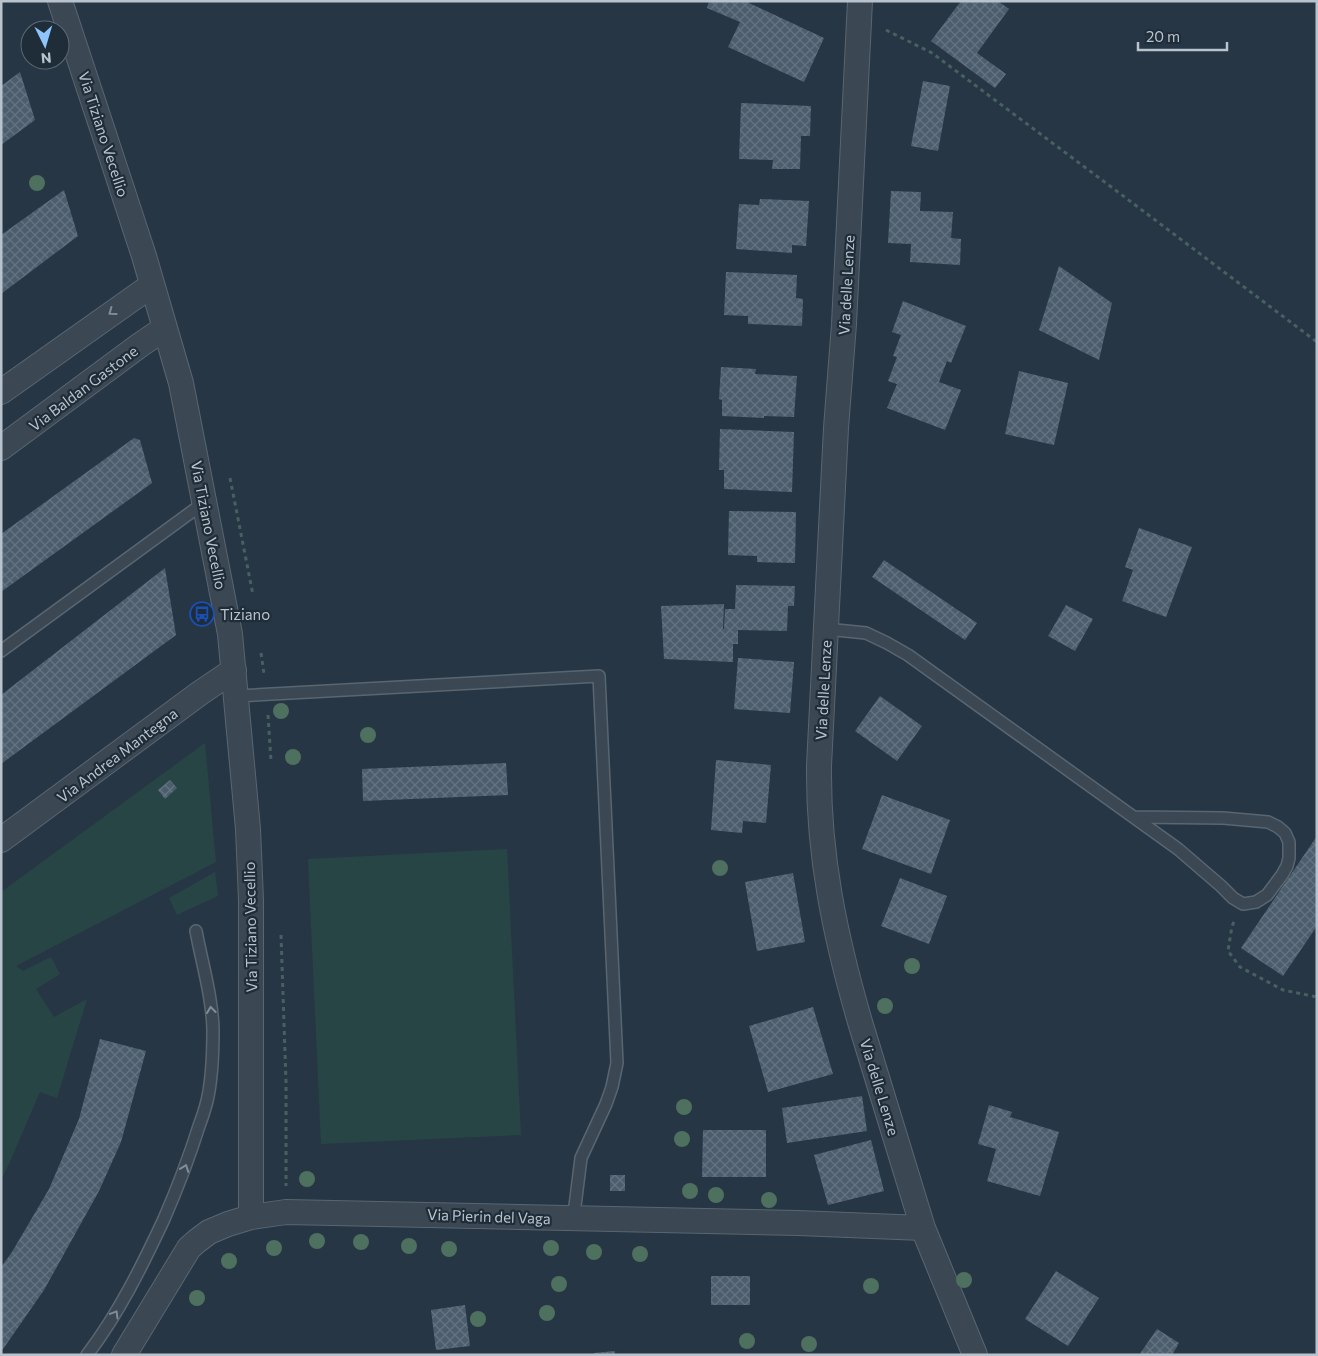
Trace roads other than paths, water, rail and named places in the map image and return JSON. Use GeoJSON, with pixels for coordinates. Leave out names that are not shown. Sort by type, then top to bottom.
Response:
{"type":"FeatureCollection","features":[{"type":"Feature","properties":{"kind":"street","name":"Via Tiziano Vecellio"},"geometry":{"type":"LineString","coordinates":[[60,1],[104,131],[181,383],[230,634],[248,829],[251,900],[251,1217]]}},
{"type":"Feature","properties":{"kind":"street","name":"Via delle Lenze"},"geometry":{"type":"LineString","coordinates":[[860,8],[819,766],[819,802],[823,852],[829,893],[852,998],[923,1228],[975,1355]]}},
{"type":"Feature","properties":{"kind":"street"},"geometry":{"type":"LineString","coordinates":[[1,392],[152,284]]}},
{"type":"Feature","properties":{"kind":"street","name":"Via Baldan Gastone"},"geometry":{"type":"LineString","coordinates":[[1,448],[165,328]]}},
{"type":"Feature","properties":{"kind":"street","name":"Via Andrea Mantegna"},"geometry":{"type":"LineString","coordinates":[[1,840],[234,670]]}},
{"type":"Feature","properties":{"kind":"street","name":"Via Pierin del Vaga"},"geometry":{"type":"LineString","coordinates":[[124,1355],[189,1248],[209,1232],[251,1217],[295,1212],[798,1223],[923,1228]]}},
{"type":"Feature","properties":{"kind":"lane"},"geometry":{"type":"LineString","coordinates":[[1,651],[205,502]]}},
{"type":"Feature","properties":{"kind":"lane"},"geometry":{"type":"LineString","coordinates":[[826,629],[866,633],[908,655],[1178,849],[1233,898],[1243,904],[1256,902],[1266,895],[1287,866],[1289,842],[1285,833],[1268,822],[1223,818],[1134,817]]}},
{"type":"Feature","properties":{"kind":"lane"},"geometry":{"type":"LineString","coordinates":[[236,696],[599,676],[617,1063],[606,1104],[581,1158],[575,1219]]}},
{"type":"Feature","properties":{"kind":"lane"},"geometry":{"type":"LineString","coordinates":[[87,1355],[109,1324],[126,1295],[155,1237],[177,1189],[207,1100],[212,1061],[213,1027],[209,993],[196,931]]}},
{"type":"Feature","properties":{"kind":"place","name":"Tiziano"},"geometry":{"type":"Point","coordinates":[202,614]}}]}
